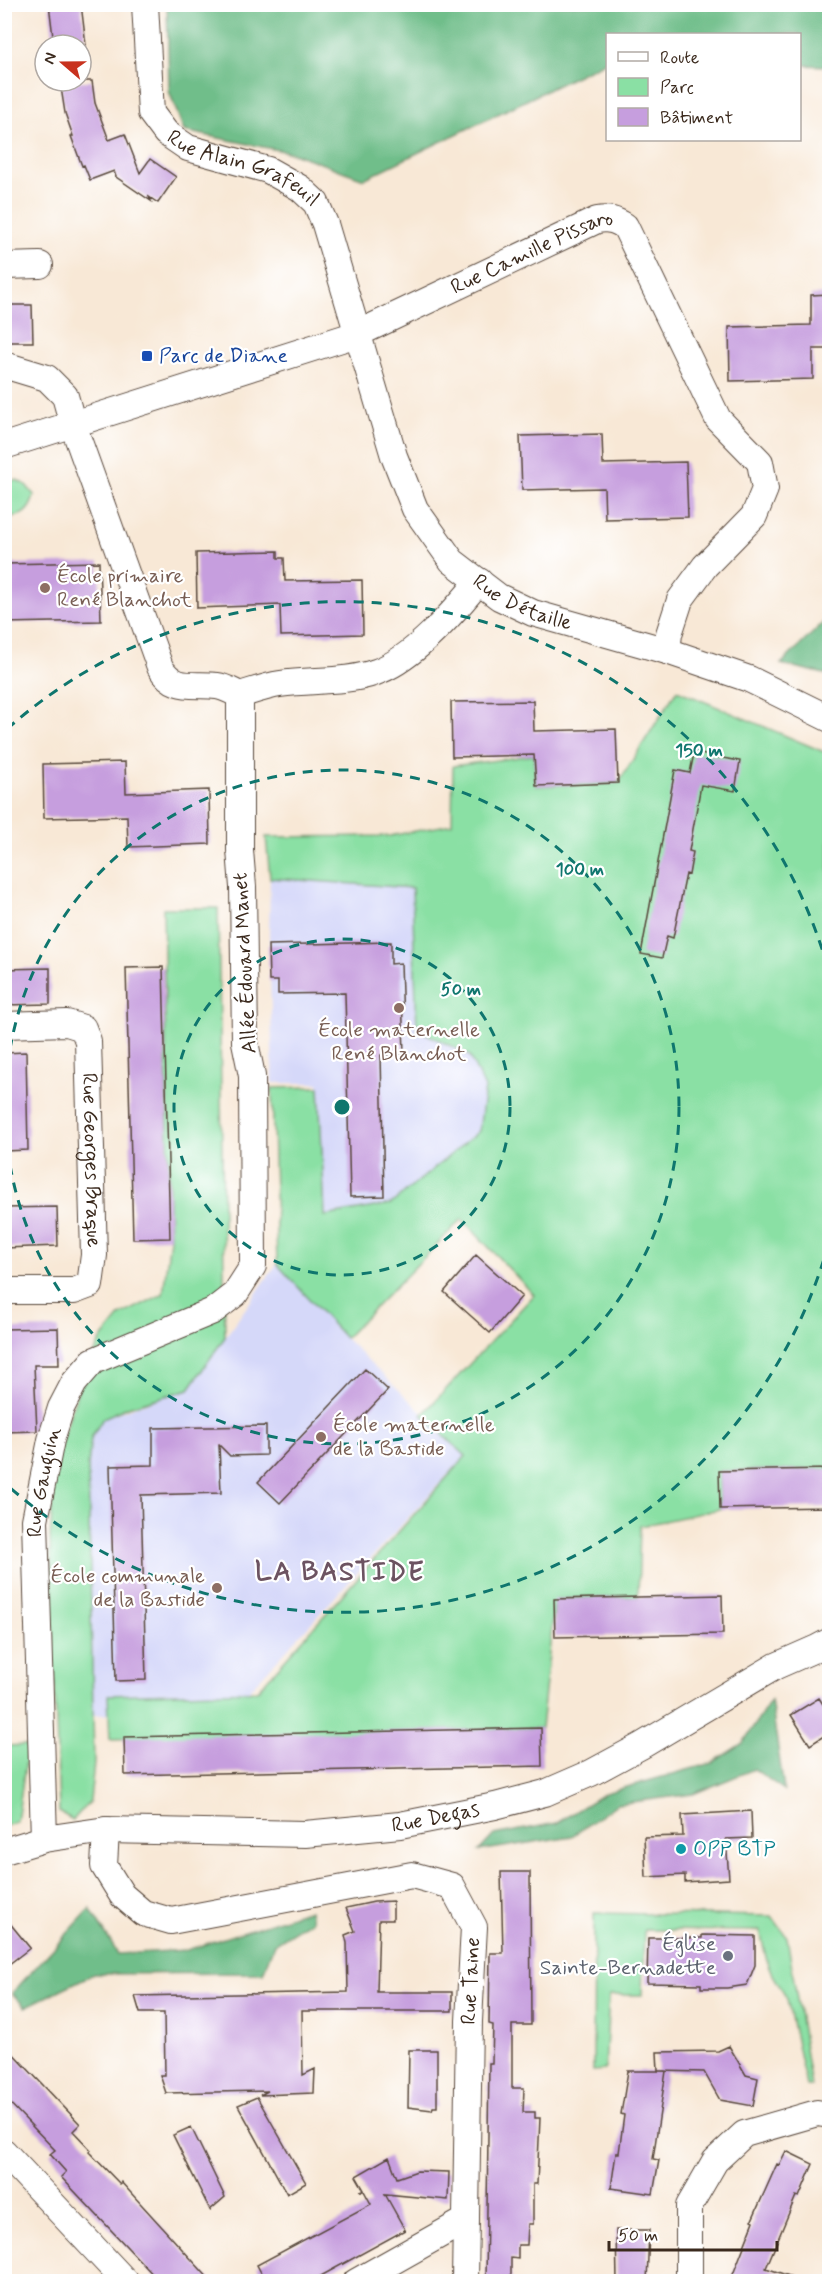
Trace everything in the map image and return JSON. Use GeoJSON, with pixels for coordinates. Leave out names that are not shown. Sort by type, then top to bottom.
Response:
{"type":"FeatureCollection","features":[{"type":"Feature","properties":{"kind":"street","name":"Rue Alain Grafeuil"},"geometry":{"type":"LineString","coordinates":[[145,4],[152,113],[166,133],[188,148],[268,170],[300,188],[316,203],[328,234],[357,334]]}},
{"type":"Feature","properties":{"kind":"street","name":"Rue Camille Pissaro"},"geometry":{"type":"LineString","coordinates":[[4,446],[357,334],[597,220],[608,218],[626,226],[718,419],[760,462],[765,489],[754,516],[705,566],[680,600],[669,634],[667,651]]}},
{"type":"Feature","properties":{"kind":"street"},"geometry":{"type":"LineString","coordinates":[[4,266],[40,265]]}},
{"type":"Feature","properties":{"kind":"street","name":"Rue Détaille"},"geometry":{"type":"LineString","coordinates":[[357,334],[394,456],[415,509],[452,561],[499,597],[533,613],[667,651],[749,679],[830,718]]}},
{"type":"Feature","properties":{"kind":"street"},"geometry":{"type":"LineString","coordinates":[[4,365],[47,378],[65,396],[73,425],[160,667],[166,677],[180,685],[219,686],[240,695],[280,684],[354,678],[377,672],[408,655],[479,581]]}},
{"type":"Feature","properties":{"kind":"street","name":"Allée Édouard Manet"},"geometry":{"type":"LineString","coordinates":[[240,695],[244,1042],[252,1076],[253,1266]]}},
{"type":"Feature","properties":{"kind":"street","name":"Rue Georges Braque"},"geometry":{"type":"LineString","coordinates":[[4,1025],[67,1023],[83,1028],[88,1041],[94,1255],[90,1285],[74,1291],[4,1291]]}},
{"type":"Feature","properties":{"kind":"street","name":"Rue Gauguin"},"geometry":{"type":"LineString","coordinates":[[44,1839],[35,1520],[51,1440],[61,1408],[74,1383],[93,1361],[213,1311],[235,1294],[253,1266]]}},
{"type":"Feature","properties":{"kind":"street","name":"Rue Degas"},"geometry":{"type":"LineString","coordinates":[[4,1851],[44,1839],[106,1830],[305,1834],[400,1825],[495,1806],[545,1793],[591,1773],[776,1666],[830,1641]]}},
{"type":"Feature","properties":{"kind":"street","name":"Rue Taine"},"geometry":{"type":"LineString","coordinates":[[106,1830],[104,1866],[122,1895],[143,1913],[171,1922],[412,1875],[452,1886],[474,1927],[469,2021],[465,2282]]}},
{"type":"Feature","properties":{"kind":"street"},"geometry":{"type":"LineString","coordinates":[[690,2282],[689,2206],[715,2161],[744,2134],[817,2113],[830,2115]]}},
{"type":"Feature","properties":{"kind":"street"},"geometry":{"type":"LineString","coordinates":[[4,2152],[126,2282]]}},
{"type":"Feature","properties":{"kind":"street"},"geometry":{"type":"LineString","coordinates":[[356,2282],[466,2220]]}},
{"type":"Feature","properties":{"kind":"shaded area","name":"École maternelle René Blanchot"},"geometry":{"type":"Polygon","coordinates":[[[488,873],[500,1136],[325,1257],[319,1083],[273,1083],[269,934],[270,875],[488,873]]]}},
{"type":"Feature","properties":{"kind":"shaded area","name":"École communale de la Bastide"},"geometry":{"type":"Polygon","coordinates":[[[277,1264],[345,1338],[466,1455],[231,1710],[93,1715],[88,1466],[91,1438],[103,1418],[189,1388],[277,1264]]]}},
{"type":"Feature","properties":{"kind":"green space"},"geometry":{"type":"Polygon","coordinates":[[[167,5],[829,5],[829,66],[801,65],[801,33],[606,33],[606,61],[364,179],[293,153],[184,131],[169,91],[167,5]]]}},
{"type":"Feature","properties":{"kind":"green space"},"geometry":{"type":"Polygon","coordinates":[[[17,480],[26,485],[34,495],[33,501],[24,513],[11,517],[5,516],[5,481],[17,480]]]}},
{"type":"Feature","properties":{"kind":"green space"},"geometry":{"type":"Polygon","coordinates":[[[829,617],[829,675],[781,664],[829,617]]]}},
{"type":"Feature","properties":{"kind":"green space"},"geometry":{"type":"Polygon","coordinates":[[[677,690],[829,754],[829,1469],[719,1471],[720,1509],[640,1526],[638,1597],[555,1599],[541,1728],[110,1739],[108,1695],[257,1691],[466,1456],[422,1415],[534,1295],[462,1219],[345,1338],[277,1264],[272,1088],[319,1087],[325,1216],[391,1204],[479,1131],[485,1088],[469,1055],[417,1029],[412,888],[270,878],[266,837],[390,836],[452,824],[453,766],[534,755],[536,786],[618,783],[677,690]]]}},
{"type":"Feature","properties":{"kind":"green space"},"geometry":{"type":"Polygon","coordinates":[[[163,908],[218,908],[225,1337],[189,1389],[128,1407],[103,1418],[91,1438],[88,1466],[94,1763],[90,1801],[73,1820],[59,1812],[50,1537],[56,1459],[78,1390],[100,1341],[121,1315],[163,1294],[170,1238],[163,908]]]}},
{"type":"Feature","properties":{"kind":"green space"},"geometry":{"type":"Polygon","coordinates":[[[771,1700],[784,1790],[754,1769],[693,1794],[617,1804],[572,1836],[479,1851],[494,1835],[557,1823],[605,1793],[712,1763],[743,1743],[771,1700]]]}},
{"type":"Feature","properties":{"kind":"green space"},"geometry":{"type":"Polygon","coordinates":[[[28,1745],[17,1822],[5,1826],[5,1746],[28,1745]]]}},
{"type":"Feature","properties":{"kind":"green space"},"geometry":{"type":"Polygon","coordinates":[[[90,1909],[118,1954],[187,1950],[310,1910],[312,1920],[274,1944],[263,1973],[93,1974],[25,2007],[12,1993],[90,1909]]]}},
{"type":"Feature","properties":{"kind":"green space"},"geometry":{"type":"Polygon","coordinates":[[[594,1913],[772,1916],[787,1937],[811,2086],[806,2086],[787,1999],[768,1966],[760,1931],[644,1930],[642,1995],[609,1995],[605,2070],[593,2071],[594,1913]]]}},
{"type":"Feature","properties":{"kind":"building"},"geometry":{"type":"Polygon","coordinates":[[[49,4],[81,4],[85,33],[53,33],[49,4]]]}},
{"type":"Feature","properties":{"kind":"building"},"geometry":{"type":"Polygon","coordinates":[[[93,88],[95,103],[109,140],[125,134],[140,173],[150,159],[176,177],[158,203],[149,197],[151,201],[116,177],[114,171],[90,180],[84,165],[82,166],[65,113],[62,93],[93,93],[93,88]]]}},
{"type":"Feature","properties":{"kind":"building"},"geometry":{"type":"Polygon","coordinates":[[[830,294],[830,349],[813,349],[813,379],[730,381],[729,327],[811,325],[811,295],[830,294]]]}},
{"type":"Feature","properties":{"kind":"building"},"geometry":{"type":"Polygon","coordinates":[[[4,305],[32,305],[33,342],[4,342],[4,305]]]}},
{"type":"Feature","properties":{"kind":"building"},"geometry":{"type":"Polygon","coordinates":[[[602,434],[603,464],[686,462],[688,517],[605,519],[604,488],[522,490],[520,436],[602,434]]]}},
{"type":"Feature","properties":{"kind":"building"},"geometry":{"type":"Polygon","coordinates":[[[278,551],[278,558],[284,558],[285,581],[362,580],[363,634],[281,636],[280,605],[197,608],[196,553],[278,551]]]}},
{"type":"Feature","properties":{"kind":"building"},"geometry":{"type":"Polygon","coordinates":[[[99,562],[101,621],[4,623],[4,564],[99,562]]]}},
{"type":"Feature","properties":{"kind":"building"},"geometry":{"type":"Polygon","coordinates":[[[533,701],[534,731],[616,729],[618,783],[536,786],[534,755],[452,757],[451,702],[533,701]]]}},
{"type":"Feature","properties":{"kind":"building"},"geometry":{"type":"Polygon","coordinates":[[[694,753],[740,761],[735,791],[701,785],[689,851],[693,852],[689,875],[686,874],[673,938],[667,936],[662,958],[641,954],[675,770],[690,773],[694,753]]]}},
{"type":"Feature","properties":{"kind":"building"},"geometry":{"type":"Polygon","coordinates":[[[125,762],[126,793],[209,790],[210,844],[128,847],[127,816],[44,818],[43,764],[125,762]]]}},
{"type":"Feature","properties":{"kind":"building"},"geometry":{"type":"Polygon","coordinates":[[[391,942],[391,964],[401,963],[404,1054],[381,1055],[384,1196],[350,1197],[345,993],[278,994],[278,981],[269,981],[268,945],[391,942]]]}},
{"type":"Feature","properties":{"kind":"building"},"geometry":{"type":"Polygon","coordinates":[[[163,967],[170,1238],[133,1239],[126,968],[163,967]]]}},
{"type":"Feature","properties":{"kind":"building"},"geometry":{"type":"Polygon","coordinates":[[[50,968],[50,1004],[4,1005],[4,969],[50,968]]]}},
{"type":"Feature","properties":{"kind":"building"},"geometry":{"type":"Polygon","coordinates":[[[26,1052],[28,1150],[4,1151],[4,1053],[26,1052]]]}},
{"type":"Feature","properties":{"kind":"building"},"geometry":{"type":"Polygon","coordinates":[[[57,1207],[58,1246],[4,1248],[4,1208],[57,1207]]]}},
{"type":"Feature","properties":{"kind":"building"},"geometry":{"type":"Polygon","coordinates":[[[476,1255],[522,1296],[490,1333],[444,1292],[476,1255]]]}},
{"type":"Feature","properties":{"kind":"building"},"geometry":{"type":"Polygon","coordinates":[[[58,1328],[59,1365],[34,1365],[37,1431],[4,1432],[4,1329],[58,1328]]]}},
{"type":"Feature","properties":{"kind":"building","name":"École maternelle de la Bastide"},"geometry":{"type":"Polygon","coordinates":[[[365,1369],[388,1390],[280,1503],[258,1482],[365,1369]]]}},
{"type":"Feature","properties":{"kind":"building"},"geometry":{"type":"Polygon","coordinates":[[[266,1426],[266,1455],[230,1456],[219,1445],[221,1493],[141,1495],[146,1680],[116,1681],[110,1466],[153,1465],[153,1428],[266,1426]]]}},
{"type":"Feature","properties":{"kind":"building"},"geometry":{"type":"Polygon","coordinates":[[[830,1469],[830,1507],[720,1509],[719,1471],[830,1469]]]}},
{"type":"Feature","properties":{"kind":"building"},"geometry":{"type":"Polygon","coordinates":[[[722,1595],[723,1634],[555,1637],[554,1599],[722,1595]]]}},
{"type":"Feature","properties":{"kind":"building"},"geometry":{"type":"Polygon","coordinates":[[[819,1698],[830,1715],[830,1732],[810,1745],[791,1715],[819,1698]]]}},
{"type":"Feature","properties":{"kind":"building"},"geometry":{"type":"Polygon","coordinates":[[[541,1728],[542,1766],[125,1775],[124,1737],[541,1728]]]}},
{"type":"Feature","properties":{"kind":"building","name":"OPP BTP"},"geometry":{"type":"Polygon","coordinates":[[[751,1811],[752,1838],[726,1839],[729,1879],[685,1882],[685,1875],[646,1877],[644,1837],[683,1836],[682,1815],[751,1811]]]}},
{"type":"Feature","properties":{"kind":"building"},"geometry":{"type":"Polygon","coordinates":[[[501,1872],[530,1872],[531,2025],[512,2025],[512,2088],[524,2088],[523,2112],[535,2112],[535,2118],[540,2118],[537,2184],[533,2184],[533,2224],[528,2224],[527,2245],[518,2245],[518,2259],[511,2258],[511,2282],[486,2282],[489,2063],[492,2063],[493,2025],[489,2024],[490,1953],[503,1953],[501,1872]]]}},
{"type":"Feature","properties":{"kind":"building"},"geometry":{"type":"Polygon","coordinates":[[[393,1901],[393,1920],[379,1920],[377,1992],[452,1992],[452,2011],[302,2011],[303,2075],[315,2069],[314,2093],[260,2095],[268,2091],[166,2093],[160,2075],[165,2075],[164,2013],[140,2013],[135,1996],[348,1992],[345,1935],[355,1931],[346,1908],[374,1902],[393,1901]]]}},
{"type":"Feature","properties":{"kind":"building"},"geometry":{"type":"Polygon","coordinates":[[[4,1916],[30,1948],[4,1968],[4,1916]]]}},
{"type":"Feature","properties":{"kind":"building"},"geometry":{"type":"Polygon","coordinates":[[[702,1935],[755,1936],[755,1965],[747,1985],[701,1988],[701,1984],[647,1983],[648,1938],[702,1938],[702,1935]]]}},
{"type":"Feature","properties":{"kind":"building"},"geometry":{"type":"Polygon","coordinates":[[[4,2044],[80,2124],[73,2131],[91,2150],[89,2152],[120,2184],[121,2182],[212,2282],[160,2282],[61,2177],[66,2172],[50,2154],[55,2150],[4,2097],[4,2044]]]}},
{"type":"Feature","properties":{"kind":"building"},"geometry":{"type":"Polygon","coordinates":[[[729,2046],[746,2075],[758,2078],[753,2106],[720,2100],[704,2072],[658,2071],[657,2052],[718,2051],[729,2046]]]}},
{"type":"Feature","properties":{"kind":"building"},"geometry":{"type":"Polygon","coordinates":[[[409,2050],[437,2050],[437,2107],[433,2107],[432,2110],[408,2107],[409,2050]]]}},
{"type":"Feature","properties":{"kind":"building"},"geometry":{"type":"Polygon","coordinates":[[[628,2071],[666,2071],[653,2159],[659,2160],[653,2194],[611,2188],[616,2153],[619,2153],[624,2115],[621,2114],[628,2071]]]}},
{"type":"Feature","properties":{"kind":"building"},"geometry":{"type":"Polygon","coordinates":[[[257,2097],[306,2183],[287,2194],[238,2105],[257,2097]]]}},
{"type":"Feature","properties":{"kind":"building"},"geometry":{"type":"Polygon","coordinates":[[[191,2127],[225,2197],[210,2210],[173,2135],[191,2127]]]}},
{"type":"Feature","properties":{"kind":"building"},"geometry":{"type":"Polygon","coordinates":[[[786,2151],[813,2164],[799,2197],[796,2196],[766,2268],[798,2279],[797,2282],[730,2282],[754,2221],[752,2220],[777,2164],[779,2165],[786,2151]]]}},
{"type":"Feature","properties":{"kind":"building"},"geometry":{"type":"Polygon","coordinates":[[[389,2157],[397,2178],[417,2171],[449,2172],[448,2200],[385,2194],[405,2230],[310,2282],[266,2282],[257,2265],[371,2204],[364,2191],[360,2191],[364,2190],[356,2176],[389,2157]]]}},
{"type":"Feature","properties":{"kind":"building"},"geometry":{"type":"Polygon","coordinates":[[[616,2230],[649,2230],[647,2282],[617,2282],[616,2230]]]}},
{"type":"Feature","properties":{"kind":"place","name":"Parc de Diane"},"geometry":{"type":"Point","coordinates":[147,356]}},
{"type":"Feature","properties":{"kind":"place","name":"École primaire René Blanchot"},"geometry":{"type":"Point","coordinates":[45,588]}},
{"type":"Feature","properties":{"kind":"place","name":"École maternelle René Blanchot"},"geometry":{"type":"Point","coordinates":[399,1008]}},
{"type":"Feature","properties":{"kind":"place","name":"École maternelle de la Bastide"},"geometry":{"type":"Point","coordinates":[321,1437]}},
{"type":"Feature","properties":{"kind":"place","name":"École communale de la Bastide"},"geometry":{"type":"Point","coordinates":[217,1588]}},
{"type":"Feature","properties":{"kind":"place","name":"OPP BTP"},"geometry":{"type":"Point","coordinates":[681,1849]}},
{"type":"Feature","properties":{"kind":"place","name":"Église Sainte-Bernadette"},"geometry":{"type":"Point","coordinates":[728,1956]}},
{"type":"Feature","properties":{"kind":"district","name":"LA BASTIDE"},"geometry":{"type":"Point","coordinates":[340,1572]}}]}
